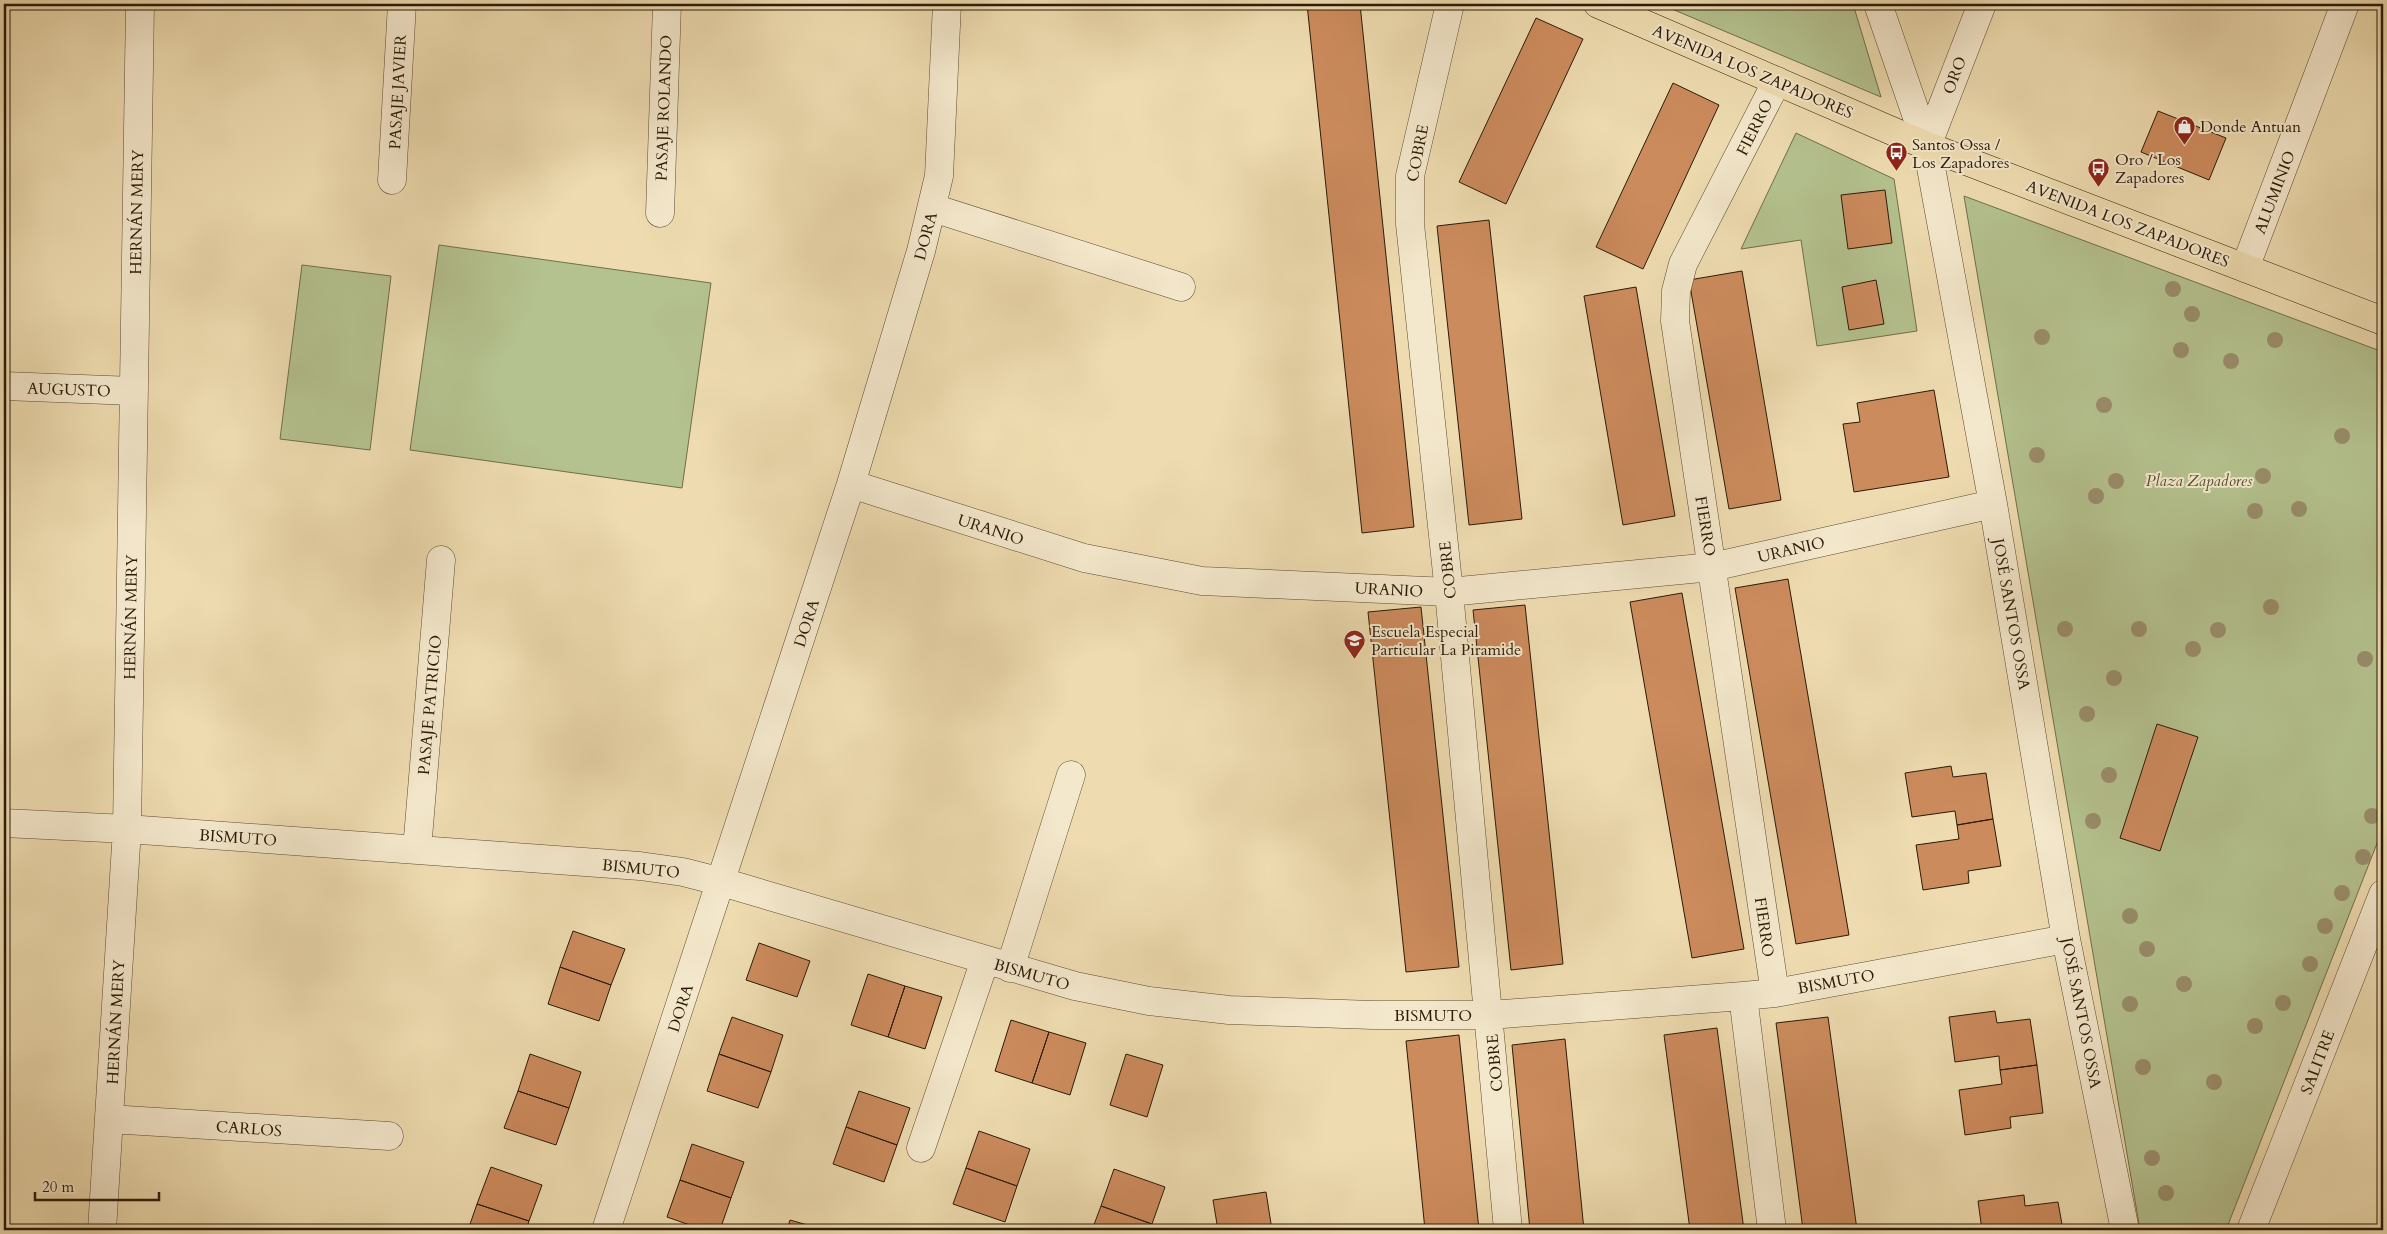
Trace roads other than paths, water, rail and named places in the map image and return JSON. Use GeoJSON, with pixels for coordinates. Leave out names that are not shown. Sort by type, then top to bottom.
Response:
{"type":"FeatureCollection","features":[{"type":"Feature","properties":{"kind":"main road","name":"AVENIDA LOS ZAPADORES"},"geometry":{"type":"LineString","coordinates":[[1598,4],[1927,146],[2383,321]]}},
{"type":"Feature","properties":{"kind":"street","name":"HERNÁN MERY"},"geometry":{"type":"LineString","coordinates":[[102,1230],[127,829],[140,4]]}},
{"type":"Feature","properties":{"kind":"street","name":"PASAJE JAVIER"},"geometry":{"type":"LineString","coordinates":[[392,180],[402,4]]}},
{"type":"Feature","properties":{"kind":"street","name":"PASAJE ROLANDO"},"geometry":{"type":"LineString","coordinates":[[660,213],[667,4]]}},
{"type":"Feature","properties":{"kind":"street","name":"DORA"},"geometry":{"type":"LineString","coordinates":[[606,1230],[722,882],[851,484],[933,208],[939,176],[942,134],[947,4]]}},
{"type":"Feature","properties":{"kind":"street","name":"COBRE"},"geometry":{"type":"LineString","coordinates":[[1450,4],[1410,176],[1410,224],[1449,592],[1490,1015],[1508,1230]]}},
{"type":"Feature","properties":{"kind":"street","name":"JOSÉ SANTOS OSSA"},"geometry":{"type":"LineString","coordinates":[[1878,4],[1927,146],[1993,504],[2066,939],[2125,1230]]}},
{"type":"Feature","properties":{"kind":"street","name":"ORO"},"geometry":{"type":"LineString","coordinates":[[1927,146],[1982,4]]}},
{"type":"Feature","properties":{"kind":"street","name":"ALUMINIO"},"geometry":{"type":"LineString","coordinates":[[2245,268],[2345,4]]}},
{"type":"Feature","properties":{"kind":"street","name":"FIERRO"},"geometry":{"type":"LineString","coordinates":[[1775,993],[1676,321],[1676,292],[1683,264],[1777,81]]}},
{"type":"Feature","properties":{"kind":"street"},"geometry":{"type":"LineString","coordinates":[[933,208],[1181,287]]}},
{"type":"Feature","properties":{"kind":"street","name":"AUGUSTO"},"geometry":{"type":"LineString","coordinates":[[4,386],[134,391]]}},
{"type":"Feature","properties":{"kind":"street","name":"URANIO"},"geometry":{"type":"LineString","coordinates":[[851,484],[1084,558],[1202,581],[1449,592],[1712,567],[1993,504]]}},
{"type":"Feature","properties":{"kind":"street","name":"PASAJE PATRICIO"},"geometry":{"type":"LineString","coordinates":[[417,850],[441,560]]}},
{"type":"Feature","properties":{"kind":"street"},"geometry":{"type":"LineString","coordinates":[[921,1148],[998,964],[1071,775]]}},
{"type":"Feature","properties":{"kind":"street","name":"BISMUTO"},"geometry":{"type":"LineString","coordinates":[[4,823],[127,829],[640,866],[683,872],[1075,986],[1131,997],[1229,1010],[1490,1015],[1743,996],[1775,993],[2066,939]]}},
{"type":"Feature","properties":{"kind":"street","name":"SALITRE"},"geometry":{"type":"LineString","coordinates":[[2251,1230],[2383,894]]}},
{"type":"Feature","properties":{"kind":"street"},"geometry":{"type":"LineString","coordinates":[[1743,996],[1772,1230]]}},
{"type":"Feature","properties":{"kind":"street","name":"CARLOS"},"geometry":{"type":"LineString","coordinates":[[110,1119],[389,1136]]}},
{"type":"Feature","properties":{"kind":"place","name":"Donde Antuan"},"geometry":{"type":"Point","coordinates":[2184,145]}},
{"type":"Feature","properties":{"kind":"place","name":"Santos Ossa / Los Zapadores"},"geometry":{"type":"Point","coordinates":[1896,172]}},
{"type":"Feature","properties":{"kind":"place","name":"Oro / Los Zapadores"},"geometry":{"type":"Point","coordinates":[2099,187]}},
{"type":"Feature","properties":{"kind":"place","name":"Escuela Especial Particular La Piramide"},"geometry":{"type":"Point","coordinates":[1355,659]}},
{"type":"Feature","properties":{"kind":"park label","name":"Plaza Zapadores"},"geometry":{"type":"Point","coordinates":[2199,480]}}]}
